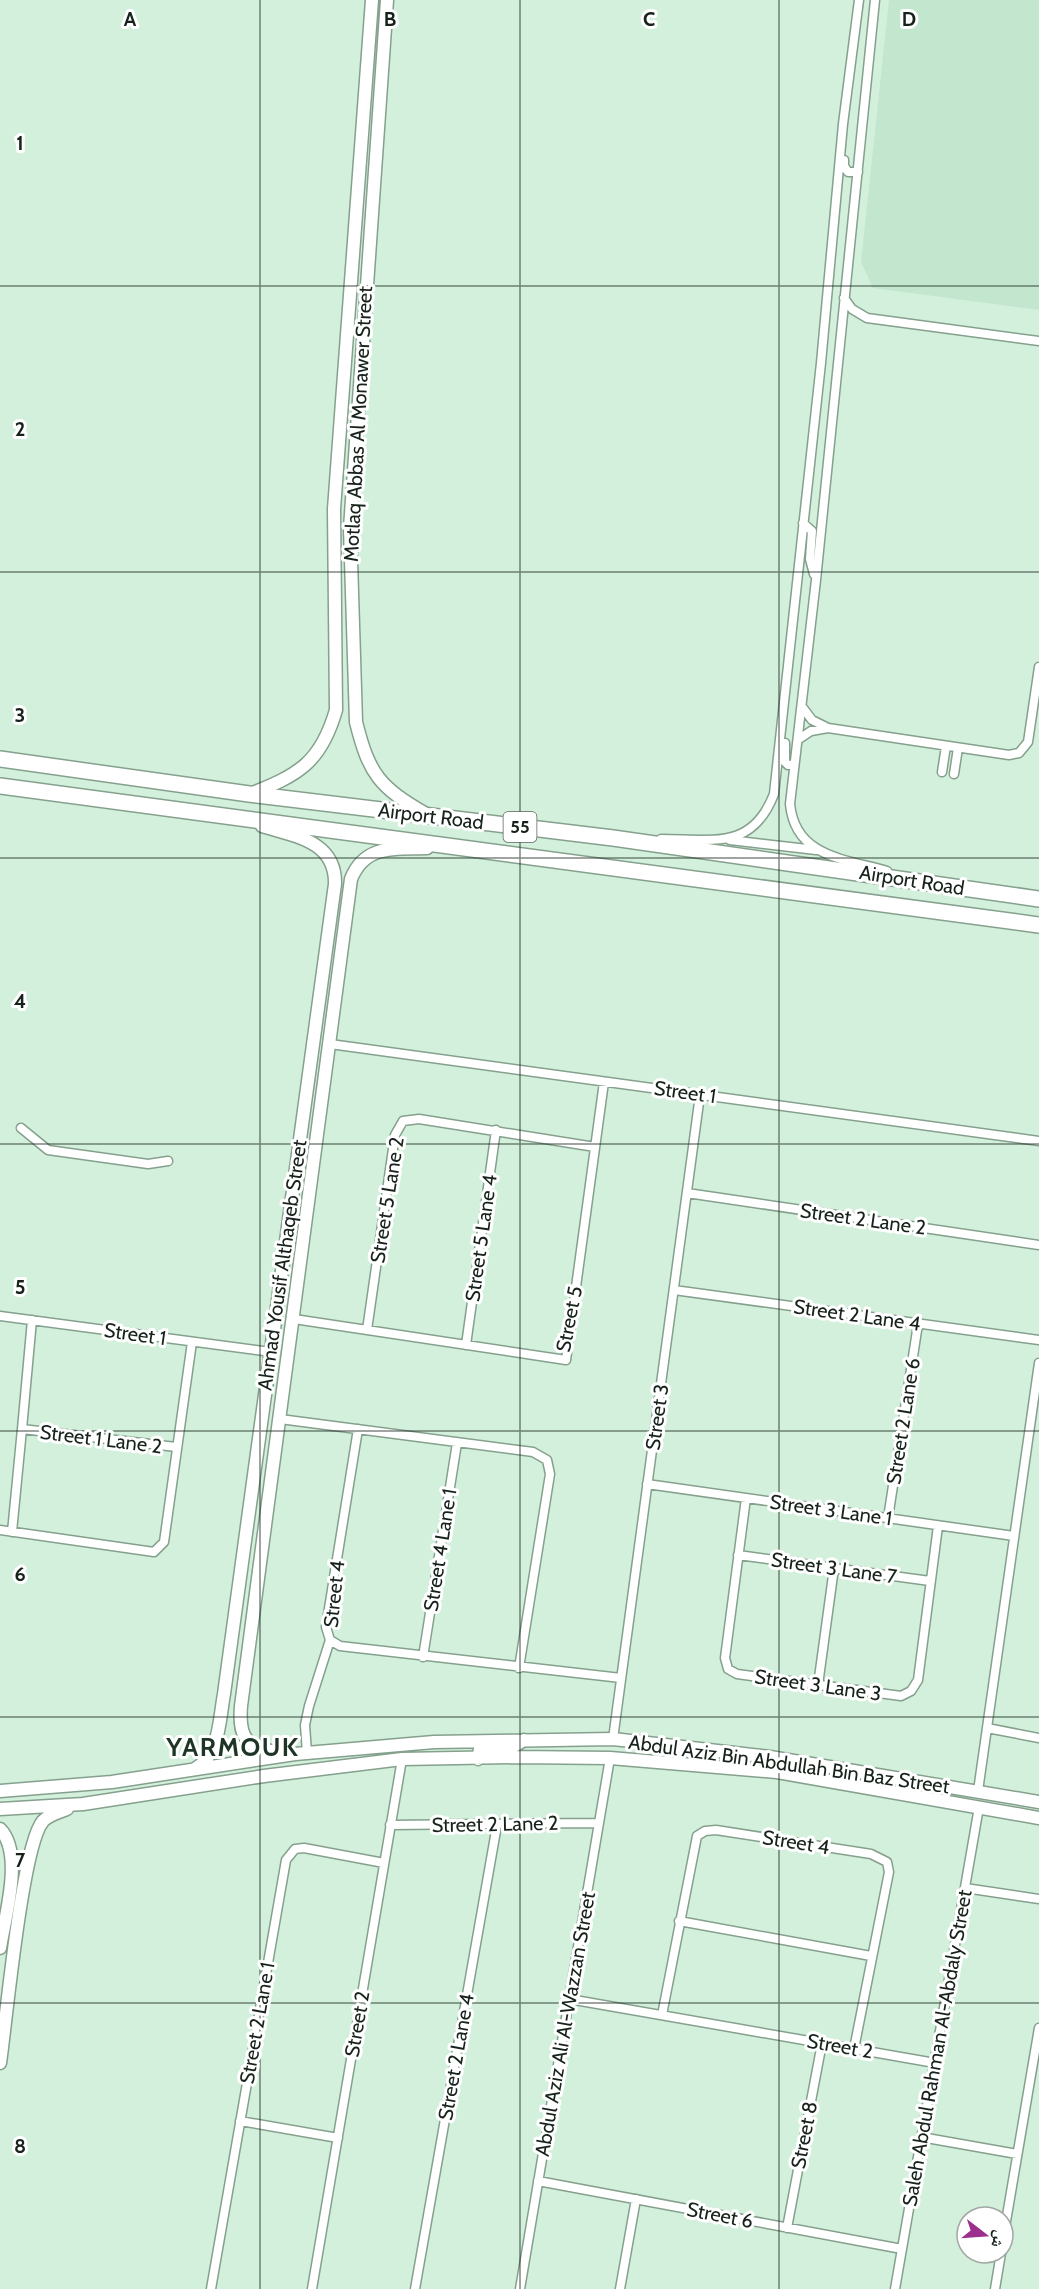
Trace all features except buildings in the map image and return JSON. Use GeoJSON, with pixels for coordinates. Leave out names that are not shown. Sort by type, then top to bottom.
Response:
{"type":"FeatureCollection","features":[{"type":"Feature","properties":{"kind":"highway","name":"Airport Road"},"geometry":{"type":"LineString","coordinates":[[0,759],[249,794],[613,838],[922,880],[1039,899]]}},
{"type":"Feature","properties":{"kind":"highway","name":"Airport Road"},"geometry":{"type":"LineString","coordinates":[[0,786],[1039,925]]}},
{"type":"Feature","properties":{"kind":"street","name":"Motlaq Abbas Al Monawer Street"},"geometry":{"type":"LineString","coordinates":[[249,794],[282,781],[308,764],[328,738],[336,710],[334,509],[372,0]]}},
{"type":"Feature","properties":{"kind":"street","name":"Motlaq Abbas Al Monawer Street"},"geometry":{"type":"LineString","coordinates":[[387,0],[350,528],[356,722],[364,752],[376,777],[396,797],[430,816]]}},
{"type":"Feature","properties":{"kind":"street"},"geometry":{"type":"LineString","coordinates":[[719,839],[750,830],[767,812],[774,794],[821,363],[843,124],[859,0]]}},
{"type":"Feature","properties":{"kind":"street"},"geometry":{"type":"LineString","coordinates":[[816,850],[798,834],[792,822],[790,804],[803,708],[874,0]]}},
{"type":"Feature","properties":{"kind":"street"},"geometry":{"type":"LineString","coordinates":[[843,124],[844,166],[848,172],[858,172]]}},
{"type":"Feature","properties":{"kind":"street"},"geometry":{"type":"LineString","coordinates":[[844,298],[852,309],[867,318],[1039,341]]}},
{"type":"Feature","properties":{"kind":"street"},"geometry":{"type":"LineString","coordinates":[[803,523],[812,531],[810,559],[816,580]]}},
{"type":"Feature","properties":{"kind":"street"},"geometry":{"type":"LineString","coordinates":[[336,630],[342,638],[348,638],[353,634]]}},
{"type":"Feature","properties":{"kind":"street"},"geometry":{"type":"LineString","coordinates":[[803,708],[812,720],[828,728],[958,748],[1018,753],[1025,747],[1029,737],[1039,667]]}},
{"type":"Feature","properties":{"kind":"street"},"geometry":{"type":"LineString","coordinates":[[782,719],[785,762],[788,765],[794,764]]}},
{"type":"Feature","properties":{"kind":"street"},"geometry":{"type":"LineString","coordinates":[[799,739],[811,731],[828,728]]}},
{"type":"Feature","properties":{"kind":"street"},"geometry":{"type":"LineString","coordinates":[[942,772],[946,746]]}},
{"type":"Feature","properties":{"kind":"street"},"geometry":{"type":"LineString","coordinates":[[954,774],[958,748]]}},
{"type":"Feature","properties":{"kind":"street","name":"Ahmad Yousif Althaqeb Street"},"geometry":{"type":"LineString","coordinates":[[191,1772],[206,1763],[214,1749],[228,1666],[335,884],[331,860],[316,844],[229,817]]}},
{"type":"Feature","properties":{"kind":"street"},"geometry":{"type":"LineString","coordinates":[[613,838],[719,839],[816,850],[922,880]]}},
{"type":"Feature","properties":{"kind":"street","name":"Ahmad Yousif Althaqeb Street"},"geometry":{"type":"LineString","coordinates":[[301,1754],[257,1749],[245,1740],[241,1728],[241,1706],[351,879],[361,860],[378,850],[454,847]]}},
{"type":"Feature","properties":{"kind":"street"},"geometry":{"type":"LineString","coordinates":[[335,884],[340,893],[337,925],[344,940]]}},
{"type":"Feature","properties":{"kind":"street","name":"Street 1"},"geometry":{"type":"LineString","coordinates":[[330,1044],[1039,1141]]}},
{"type":"Feature","properties":{"kind":"street","name":"Street 5"},"geometry":{"type":"LineString","coordinates":[[294,1319],[566,1360],[604,1082]]}},
{"type":"Feature","properties":{"kind":"street","name":"Street 3"},"geometry":{"type":"LineString","coordinates":[[613,1739],[700,1095]]}},
{"type":"Feature","properties":{"kind":"street","name":"Street 5 Lane 2"},"geometry":{"type":"LineString","coordinates":[[367,1330],[395,1135],[403,1121],[419,1119],[595,1147]]}},
{"type":"Feature","properties":{"kind":"street"},"geometry":{"type":"LineString","coordinates":[[21,1128],[48,1150],[148,1164],[168,1161]]}},
{"type":"Feature","properties":{"kind":"street","name":"Street 5 Lane 4"},"geometry":{"type":"LineString","coordinates":[[466,1345],[496,1130]]}},
{"type":"Feature","properties":{"kind":"street","name":"Street 2 Lane 2"},"geometry":{"type":"LineString","coordinates":[[687,1193],[1039,1245]]}},
{"type":"Feature","properties":{"kind":"street"},"geometry":{"type":"LineString","coordinates":[[284,1250],[293,1252],[291,1284],[297,1294]]}},
{"type":"Feature","properties":{"kind":"street","name":"Street 2 Lane 4"},"geometry":{"type":"LineString","coordinates":[[674,1290],[1039,1341]]}},
{"type":"Feature","properties":{"kind":"street","name":"Street 1"},"geometry":{"type":"LineString","coordinates":[[0,1316],[271,1352]]}},
{"type":"Feature","properties":{"kind":"street"},"geometry":{"type":"LineString","coordinates":[[22,1429],[32,1320]]}},
{"type":"Feature","properties":{"kind":"street","name":"Street 2 Lane 6"},"geometry":{"type":"LineString","coordinates":[[888,1518],[918,1324]]}},
{"type":"Feature","properties":{"kind":"street","name":"Street 1 Lane 2"},"geometry":{"type":"LineString","coordinates":[[0,1530],[154,1552],[164,1542],[192,1342]]}},
{"type":"Feature","properties":{"kind":"street"},"geometry":{"type":"LineString","coordinates":[[978,1791],[1039,1363]]}},
{"type":"Feature","properties":{"kind":"street"},"geometry":{"type":"LineString","coordinates":[[280,1419],[533,1452],[548,1460],[550,1474],[519,1668]]}},
{"type":"Feature","properties":{"kind":"street","name":"Street 1 Lane 2"},"geometry":{"type":"LineString","coordinates":[[12,1532],[22,1429],[176,1448]]}},
{"type":"Feature","properties":{"kind":"street","name":"Street 4"},"geometry":{"type":"LineString","coordinates":[[358,1429],[326,1627],[330,1641],[340,1646],[423,1657],[621,1678]]}},
{"type":"Feature","properties":{"kind":"street","name":"Street 4 Lane 1"},"geometry":{"type":"LineString","coordinates":[[423,1657],[457,1443]]}},
{"type":"Feature","properties":{"kind":"street","name":"Street 3 Lane 1"},"geometry":{"type":"LineString","coordinates":[[647,1484],[1014,1536]]}},
{"type":"Feature","properties":{"kind":"street","name":"Street 3 Lane 3"},"geometry":{"type":"LineString","coordinates":[[746,1498],[725,1658],[728,1669],[737,1674],[901,1696],[911,1691],[918,1680],[938,1526]]}},
{"type":"Feature","properties":{"kind":"street","name":"Street 3 Lane 7"},"geometry":{"type":"LineString","coordinates":[[738,1555],[930,1581]]}},
{"type":"Feature","properties":{"kind":"street"},"geometry":{"type":"LineString","coordinates":[[818,1685],[834,1568]]}},
{"type":"Feature","properties":{"kind":"street"},"geometry":{"type":"LineString","coordinates":[[301,1754],[309,1706],[330,1641]]}},
{"type":"Feature","properties":{"kind":"street"},"geometry":{"type":"LineString","coordinates":[[228,1666],[230,1671],[227,1702],[235,1709],[241,1706]]}},
{"type":"Feature","properties":{"kind":"street"},"geometry":{"type":"LineString","coordinates":[[987,1728],[1039,1738]]}},
{"type":"Feature","properties":{"kind":"street"},"geometry":{"type":"LineString","coordinates":[[478,1759],[480,1749],[511,1749],[525,1739]]}},
{"type":"Feature","properties":{"kind":"street","name":"Abdul Aziz Bin Abdullah Bin Baz Street"},"geometry":{"type":"LineString","coordinates":[[0,1791],[112,1782],[301,1754],[467,1741],[613,1739],[770,1757],[1039,1802]]}},
{"type":"Feature","properties":{"kind":"street"},"geometry":{"type":"LineString","coordinates":[[421,1759],[431,1754],[464,1752],[468,1747],[467,1741]]}},
{"type":"Feature","properties":{"kind":"street"},"geometry":{"type":"LineString","coordinates":[[715,1766],[725,1763],[768,1764],[770,1757]]}},
{"type":"Feature","properties":{"kind":"street","name":"Abdul Aziz Bin Abdullah Bin Baz Street"},"geometry":{"type":"LineString","coordinates":[[0,1809],[83,1804],[264,1776],[402,1760],[610,1758],[777,1772],[1039,1818]]}},
{"type":"Feature","properties":{"kind":"street","name":"Abdul Aziz Ali Al-Wazzan Street"},"geometry":{"type":"LineString","coordinates":[[520,2289],[610,1758]]}},
{"type":"Feature","properties":{"kind":"street","name":"Street 2"},"geometry":{"type":"LineString","coordinates":[[312,2289],[402,1760]]}},
{"type":"Feature","properties":{"kind":"street"},"geometry":{"type":"LineString","coordinates":[[777,1772],[779,1764],[783,1763],[815,1768],[823,1765]]}},
{"type":"Feature","properties":{"kind":"street"},"geometry":{"type":"LineString","coordinates":[[0,2063],[25,1878],[34,1836],[43,1820],[83,1804]]}},
{"type":"Feature","properties":{"kind":"street","name":"Saleh Abdul Rahman Al-Abdaly Street"},"geometry":{"type":"LineString","coordinates":[[895,2289],[979,1808]]}},
{"type":"Feature","properties":{"kind":"street","name":"Street 2 Lane 2"},"geometry":{"type":"LineString","coordinates":[[390,1825],[599,1823]]}},
{"type":"Feature","properties":{"kind":"street","name":"Street 2 Lane 4"},"geometry":{"type":"LineString","coordinates":[[415,2289],[497,1825]]}},
{"type":"Feature","properties":{"kind":"street"},"geometry":{"type":"LineString","coordinates":[[0,1829],[7,1837],[12,1857],[0,1948]]}},
{"type":"Feature","properties":{"kind":"street","name":"Street 4"},"geometry":{"type":"LineString","coordinates":[[662,2015],[693,1845],[697,1836],[705,1831],[716,1830],[871,1854],[886,1862],[889,1872],[854,2049]]}},
{"type":"Feature","properties":{"kind":"street","name":"Street 2 Lane 1"},"geometry":{"type":"LineString","coordinates":[[211,2289],[286,1860],[296,1849],[304,1848],[384,1863]]}},
{"type":"Feature","properties":{"kind":"street"},"geometry":{"type":"LineString","coordinates":[[11,1876],[19,1874],[25,1878]]}},
{"type":"Feature","properties":{"kind":"street"},"geometry":{"type":"LineString","coordinates":[[965,1888],[1039,1899]]}},
{"type":"Feature","properties":{"kind":"street"},"geometry":{"type":"LineString","coordinates":[[679,1921],[871,1956]]}},
{"type":"Feature","properties":{"kind":"street","name":"Street 2"},"geometry":{"type":"LineString","coordinates":[[569,1999],[935,2062]]}},
{"type":"Feature","properties":{"kind":"street"},"geometry":{"type":"LineString","coordinates":[[1009,2205],[1039,2028]]}},
{"type":"Feature","properties":{"kind":"street","name":"Street 8"},"geometry":{"type":"LineString","coordinates":[[787,2228],[822,2043]]}},
{"type":"Feature","properties":{"kind":"street"},"geometry":{"type":"LineString","coordinates":[[240,2121],[338,2138]]}},
{"type":"Feature","properties":{"kind":"street"},"geometry":{"type":"LineString","coordinates":[[921,2137],[1017,2154]]}},
{"type":"Feature","properties":{"kind":"street","name":"Street 6"},"geometry":{"type":"LineString","coordinates":[[538,2181],[902,2249]]}},
{"type":"Feature","properties":{"kind":"street"},"geometry":{"type":"LineString","coordinates":[[620,2289],[636,2199]]}},
{"type":"Feature","properties":{"kind":"street"},"geometry":{"type":"LineString","coordinates":[[995,2289],[999,2265]]}},
{"type":"Feature","properties":{"kind":"shaded area"},"geometry":{"type":"Polygon","coordinates":[[[889,0],[1039,0],[1039,310],[873,288],[861,262],[889,0]]]}},
{"type":"Feature","properties":{"kind":"district","name":"YARMOUK"},"geometry":{"type":"Point","coordinates":[233,1747]}}]}
